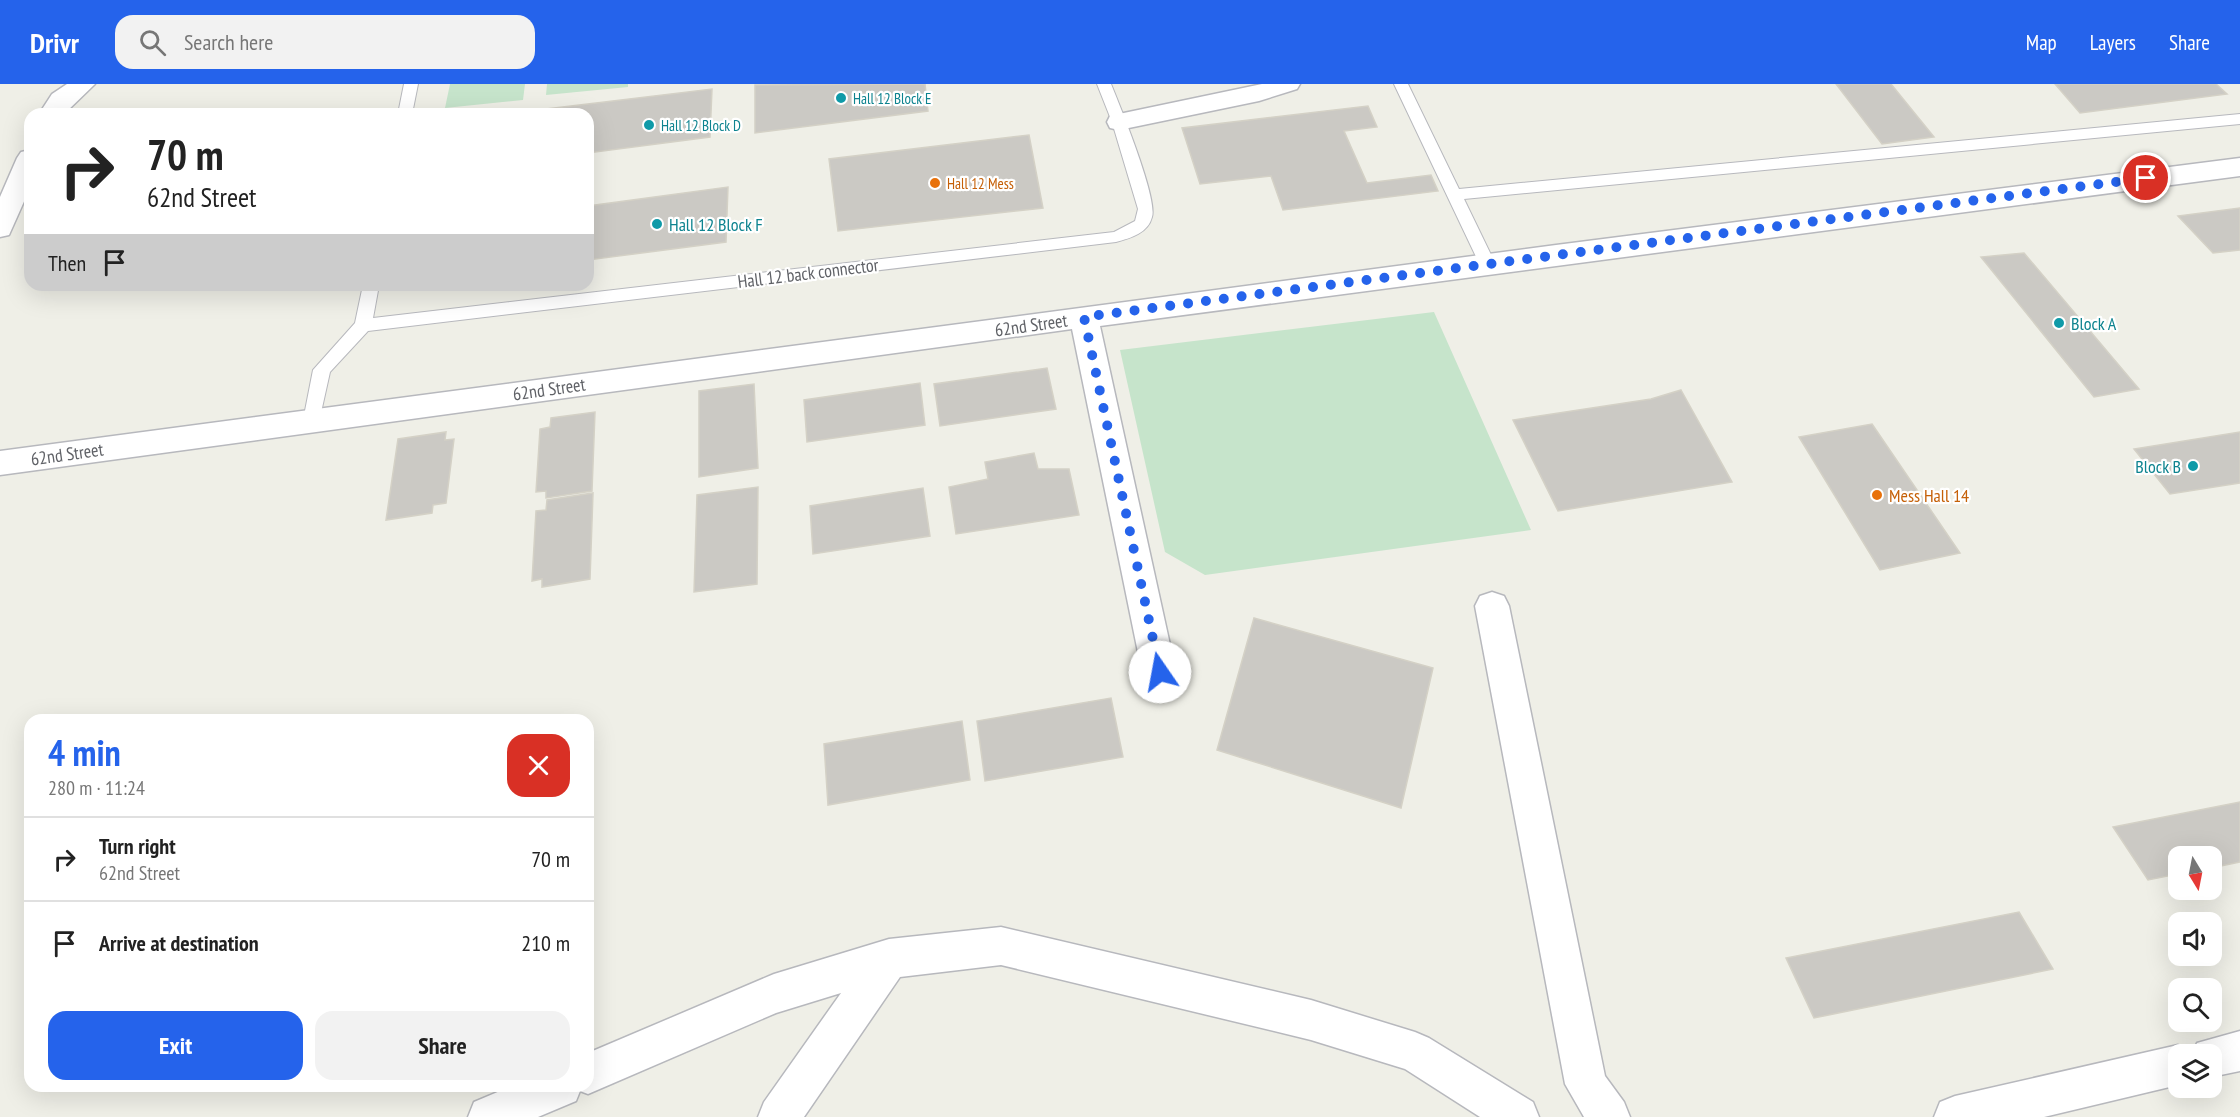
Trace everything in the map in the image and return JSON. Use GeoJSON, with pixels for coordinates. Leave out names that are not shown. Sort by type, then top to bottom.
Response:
{"type":"FeatureCollection","features":[{"type":"Feature","properties":{"kind":"street"},"geometry":{"type":"LineString","coordinates":[[55,108],[61,100],[83,84]]}},
{"type":"Feature","properties":{"kind":"street"},"geometry":{"type":"LineString","coordinates":[[1119,123],[1259,93],[1288,84]]}},
{"type":"Feature","properties":{"kind":"street","name":"62nd Street"},"geometry":{"type":"LineString","coordinates":[[0,463],[1487,263],[2240,166]]}},
{"type":"Feature","properties":{"kind":"street"},"geometry":{"type":"LineString","coordinates":[[0,228],[24,172]]}},
{"type":"Feature","properties":{"kind":"street"},"geometry":{"type":"LineString","coordinates":[[1084,317],[1160,672]]}},
{"type":"Feature","properties":{"kind":"street"},"geometry":{"type":"LineString","coordinates":[[1492,606],[1586,1084],[1609,1117]]}},
{"type":"Feature","properties":{"kind":"street"},"geometry":{"type":"LineString","coordinates":[[594,1071],[774,994],[889,959],[1002,946],[1311,1020],[1415,1052],[1518,1117]]}},
{"type":"Feature","properties":{"kind":"street"},"geometry":{"type":"LineString","coordinates":[[779,1117],[889,959]]}},
{"type":"Feature","properties":{"kind":"street"},"geometry":{"type":"LineString","coordinates":[[2222,1055],[2240,1051]]}},
{"type":"Feature","properties":{"kind":"street"},"geometry":{"type":"LineString","coordinates":[[1955,1117],[2168,1067]]}},
{"type":"Feature","properties":{"kind":"street"},"geometry":{"type":"LineString","coordinates":[[489,1117],[547,1092]]}},
{"type":"Feature","properties":{"kind":"lane"},"geometry":{"type":"LineString","coordinates":[[406,108],[411,84]]}},
{"type":"Feature","properties":{"kind":"lane","name":"Hall 12 back connector"},"geometry":{"type":"LineString","coordinates":[[363,325],[1116,237],[1140,228],[1146,221],[1146,215],[1119,123],[1104,84]]}},
{"type":"Feature","properties":{"kind":"lane"},"geometry":{"type":"LineString","coordinates":[[1401,84],[1487,263]]}},
{"type":"Feature","properties":{"kind":"lane"},"geometry":{"type":"LineString","coordinates":[[1455,195],[2240,119]]}},
{"type":"Feature","properties":{"kind":"lane"},"geometry":{"type":"LineString","coordinates":[[312,421],[322,370],[363,325],[370,291]]}},
{"type":"Feature","properties":{"kind":"green space"},"geometry":{"type":"Polygon","coordinates":[[[450,84],[525,84],[523,100],[445,108],[450,84]]]}},
{"type":"Feature","properties":{"kind":"green space"},"geometry":{"type":"Polygon","coordinates":[[[547,84],[628,84],[628,87],[546,95],[547,84]]]}},
{"type":"Feature","properties":{"kind":"green space"},"geometry":{"type":"Polygon","coordinates":[[[1434,312],[1531,530],[1205,575],[1165,552],[1120,350],[1434,312]]]}},
{"type":"Feature","properties":{"kind":"building","name":"Hall 12 Block E"},"geometry":{"type":"Polygon","coordinates":[[[925,84],[928,111],[755,133],[755,85],[925,84]]]}},
{"type":"Feature","properties":{"kind":"building"},"geometry":{"type":"Polygon","coordinates":[[[1836,84],[1891,84],[1934,137],[1882,144],[1836,84]]]}},
{"type":"Feature","properties":{"kind":"building"},"geometry":{"type":"Polygon","coordinates":[[[2055,84],[2216,84],[2227,94],[2080,113],[2055,84]]]}},
{"type":"Feature","properties":{"kind":"building","name":"Hall 12 Block D"},"geometry":{"type":"Polygon","coordinates":[[[712,89],[710,137],[594,152],[594,108],[555,108],[712,89]]]}},
{"type":"Feature","properties":{"kind":"building"},"geometry":{"type":"Polygon","coordinates":[[[1368,106],[1377,127],[1344,131],[1367,183],[1431,175],[1438,191],[1283,210],[1271,176],[1200,184],[1182,128],[1368,106]]]}},
{"type":"Feature","properties":{"kind":"building","name":"Hall 12 Mess"},"geometry":{"type":"Polygon","coordinates":[[[1029,135],[1043,208],[838,231],[829,159],[1029,135]]]}},
{"type":"Feature","properties":{"kind":"building","name":"Hall 12 Block F"},"geometry":{"type":"Polygon","coordinates":[[[728,187],[726,242],[594,259],[594,205],[728,187]]]}},
{"type":"Feature","properties":{"kind":"building"},"geometry":{"type":"Polygon","coordinates":[[[2240,208],[2240,250],[2213,253],[2178,216],[2240,208]]]}},
{"type":"Feature","properties":{"kind":"building","name":"Block A"},"geometry":{"type":"Polygon","coordinates":[[[2024,253],[2139,389],[2094,397],[1981,257],[2024,253]]]}},
{"type":"Feature","properties":{"kind":"building"},"geometry":{"type":"Polygon","coordinates":[[[1047,368],[1056,409],[940,426],[934,384],[1047,368]]]}},
{"type":"Feature","properties":{"kind":"building"},"geometry":{"type":"Polygon","coordinates":[[[920,383],[925,425],[807,442],[804,400],[920,383]]]}},
{"type":"Feature","properties":{"kind":"building"},"geometry":{"type":"Polygon","coordinates":[[[754,384],[758,468],[699,477],[699,391],[754,384]]]}},
{"type":"Feature","properties":{"kind":"building"},"geometry":{"type":"Polygon","coordinates":[[[1681,390],[1732,482],[1558,511],[1513,420],[1651,399],[1681,390]]]}},
{"type":"Feature","properties":{"kind":"building"},"geometry":{"type":"Polygon","coordinates":[[[595,412],[592,491],[546,498],[546,491],[536,492],[540,429],[550,427],[551,418],[595,412]]]}},
{"type":"Feature","properties":{"kind":"building","name":"Mess Hall 14"},"geometry":{"type":"Polygon","coordinates":[[[1872,424],[1960,553],[1880,570],[1799,437],[1872,424]]]}},
{"type":"Feature","properties":{"kind":"building"},"geometry":{"type":"Polygon","coordinates":[[[446,432],[445,440],[454,439],[446,503],[433,505],[432,513],[386,520],[398,439],[446,432]]]}},
{"type":"Feature","properties":{"kind":"building","name":"Block B"},"geometry":{"type":"Polygon","coordinates":[[[2240,432],[2240,483],[2170,494],[2134,449],[2240,432]]]}},
{"type":"Feature","properties":{"kind":"building"},"geometry":{"type":"Polygon","coordinates":[[[1034,453],[1038,469],[1069,469],[1079,515],[956,534],[949,487],[988,479],[985,462],[1034,453]]]}},
{"type":"Feature","properties":{"kind":"building"},"geometry":{"type":"Polygon","coordinates":[[[758,487],[757,584],[694,592],[697,495],[758,487]]]}},
{"type":"Feature","properties":{"kind":"building"},"geometry":{"type":"Polygon","coordinates":[[[923,488],[930,536],[813,554],[810,506],[923,488]]]}},
{"type":"Feature","properties":{"kind":"building"},"geometry":{"type":"Polygon","coordinates":[[[593,493],[590,579],[542,587],[542,579],[532,581],[536,511],[546,510],[547,500],[593,493]]]}},
{"type":"Feature","properties":{"kind":"building"},"geometry":{"type":"Polygon","coordinates":[[[1254,618],[1433,668],[1401,808],[1217,750],[1254,618]]]}},
{"type":"Feature","properties":{"kind":"building"},"geometry":{"type":"Polygon","coordinates":[[[1111,698],[1123,757],[985,781],[977,721],[1111,698]]]}},
{"type":"Feature","properties":{"kind":"building"},"geometry":{"type":"Polygon","coordinates":[[[962,721],[970,780],[828,805],[824,744],[962,721]]]}},
{"type":"Feature","properties":{"kind":"building"},"geometry":{"type":"Polygon","coordinates":[[[2240,802],[2240,862],[2222,866],[2222,846],[2168,846],[2168,876],[2148,880],[2113,827],[2240,802]]]}},
{"type":"Feature","properties":{"kind":"building"},"geometry":{"type":"Polygon","coordinates":[[[2019,912],[2053,969],[1814,1018],[1786,958],[2019,912]]]}},
{"type":"Feature","properties":{"kind":"place","name":"Hall 12 Block E"},"geometry":{"type":"Point","coordinates":[841,98]}},
{"type":"Feature","properties":{"kind":"place","name":"Hall 12 Block D"},"geometry":{"type":"Point","coordinates":[649,125]}},
{"type":"Feature","properties":{"kind":"place","name":"Hall 12 Mess"},"geometry":{"type":"Point","coordinates":[935,183]}},
{"type":"Feature","properties":{"kind":"place","name":"Hall 12 Block F"},"geometry":{"type":"Point","coordinates":[657,224]}},
{"type":"Feature","properties":{"kind":"place","name":"Block A"},"geometry":{"type":"Point","coordinates":[2059,323]}},
{"type":"Feature","properties":{"kind":"place","name":"Block B"},"geometry":{"type":"Point","coordinates":[2193,466]}},
{"type":"Feature","properties":{"kind":"place","name":"Mess Hall 14"},"geometry":{"type":"Point","coordinates":[1877,495]}},
{"type":"Feature","properties":{"kind":"route"},"geometry":{"type":"LineString","coordinates":[[1160,672],[1084,317],[2146,178]]}}]}
